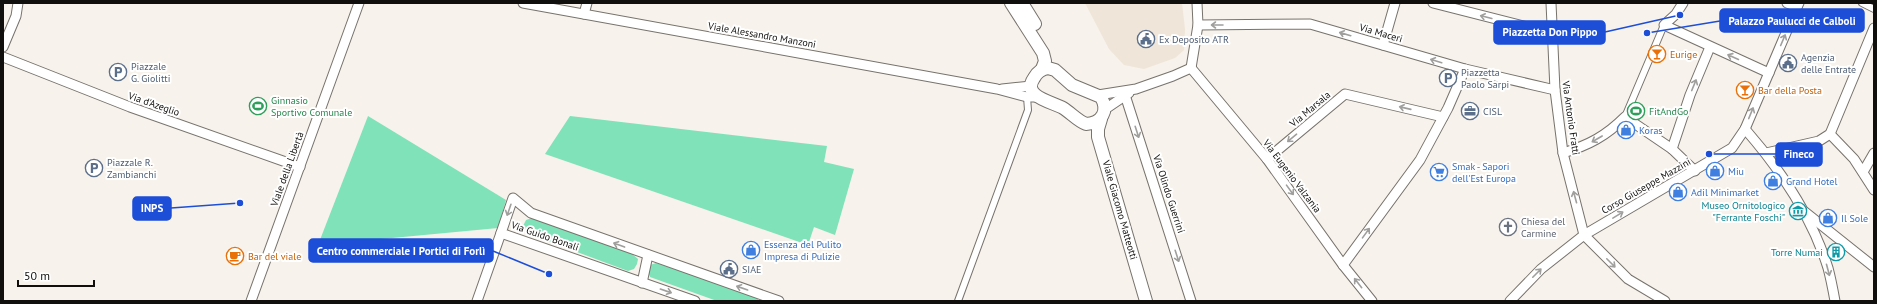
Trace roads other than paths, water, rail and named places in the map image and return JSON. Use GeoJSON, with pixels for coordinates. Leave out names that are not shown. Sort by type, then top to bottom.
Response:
{"type":"FeatureCollection","features":[{"type":"Feature","properties":{"kind":"main road"},"geometry":{"type":"LineString","coordinates":[[1011,3],[1043,53],[1045,61],[1042,69],[1032,80],[1032,94],[1061,107],[1086,124],[1096,122],[1103,114],[1103,101],[1098,95],[1072,84],[1056,70],[1048,68],[1042,69]]}},
{"type":"Feature","properties":{"kind":"main road"},"geometry":{"type":"LineString","coordinates":[[1022,3],[1046,42],[1056,70]]}},
{"type":"Feature","properties":{"kind":"main road","name":"Viale Giacomo Matteotti"},"geometry":{"type":"LineString","coordinates":[[1103,114],[1098,129],[1098,137],[1146,301]]}},
{"type":"Feature","properties":{"kind":"main road","name":"Viale Giacomo Matteotti"},"geometry":{"type":"LineString","coordinates":[[1086,124],[1107,187],[1139,301]]}},
{"type":"Feature","properties":{"kind":"street"},"geometry":{"type":"LineString","coordinates":[[3,47],[16,16],[18,3]]}},
{"type":"Feature","properties":{"kind":"street","name":"Viale della Libertà"},"geometry":{"type":"LineString","coordinates":[[251,300],[359,3]]}},
{"type":"Feature","properties":{"kind":"street","name":"Viale Alessandro Manzoni"},"geometry":{"type":"LineString","coordinates":[[523,3],[997,89],[1032,94]]}},
{"type":"Feature","properties":{"kind":"street"},"geometry":{"type":"LineString","coordinates":[[584,14],[587,3]]}},
{"type":"Feature","properties":{"kind":"street"},"geometry":{"type":"LineString","coordinates":[[1103,114],[1125,95],[1136,89],[1191,68],[1198,25],[1197,3]]}},
{"type":"Feature","properties":{"kind":"street"},"geometry":{"type":"LineString","coordinates":[[1383,45],[1395,3]]}},
{"type":"Feature","properties":{"kind":"street"},"geometry":{"type":"LineString","coordinates":[[1433,3],[1551,33]]}},
{"type":"Feature","properties":{"kind":"street","name":"Via Antonio Fratti"},"geometry":{"type":"LineString","coordinates":[[1551,3],[1551,33],[1555,90],[1563,153],[1584,234]]}},
{"type":"Feature","properties":{"kind":"street"},"geometry":{"type":"LineString","coordinates":[[1563,153],[1584,147],[1610,132],[1625,117],[1664,25],[1676,14],[1683,3]]}},
{"type":"Feature","properties":{"kind":"street"},"geometry":{"type":"LineString","coordinates":[[1787,3],[1798,5]]}},
{"type":"Feature","properties":{"kind":"street"},"geometry":{"type":"LineString","coordinates":[[1863,3],[1874,9]]}},
{"type":"Feature","properties":{"kind":"street","name":"Corso Giuseppe Mazzini"},"geometry":{"type":"LineString","coordinates":[[1510,301],[1541,268],[1584,234],[1696,171],[1732,148],[1745,129],[1798,5]]}},
{"type":"Feature","properties":{"kind":"street","name":"Via Maceri"},"geometry":{"type":"LineString","coordinates":[[1198,25],[1310,24],[1465,69],[1555,90]]}},
{"type":"Feature","properties":{"kind":"street"},"geometry":{"type":"LineString","coordinates":[[1664,25],[1769,73]]}},
{"type":"Feature","properties":{"kind":"street"},"geometry":{"type":"LineString","coordinates":[[1766,153],[1819,141],[1830,134],[1874,28]]}},
{"type":"Feature","properties":{"kind":"street"},"geometry":{"type":"LineString","coordinates":[[1672,149],[1690,95],[1710,47]]}},
{"type":"Feature","properties":{"kind":"street","name":"Via d'Azeglio"},"geometry":{"type":"LineString","coordinates":[[3,57],[130,107],[300,166]]}},
{"type":"Feature","properties":{"kind":"street","name":"Via Eugenio Valzania"},"geometry":{"type":"LineString","coordinates":[[1191,68],[1267,159],[1343,265],[1372,301]]}},
{"type":"Feature","properties":{"kind":"street"},"geometry":{"type":"LineString","coordinates":[[1343,265],[1420,160],[1465,69]]}},
{"type":"Feature","properties":{"kind":"street"},"geometry":{"type":"LineString","coordinates":[[1098,95],[1136,89]]}},
{"type":"Feature","properties":{"kind":"street"},"geometry":{"type":"LineString","coordinates":[[958,301],[1028,110],[1032,94]]}},
{"type":"Feature","properties":{"kind":"street","name":"Via Marsala"},"geometry":{"type":"LineString","coordinates":[[1267,159],[1345,94],[1442,117]]}},
{"type":"Feature","properties":{"kind":"street","name":"Via Olindo Guerrini"},"geometry":{"type":"LineString","coordinates":[[1125,95],[1191,301]]}},
{"type":"Feature","properties":{"kind":"street"},"geometry":{"type":"LineString","coordinates":[[1625,117],[1672,149],[1696,171]]}},
{"type":"Feature","properties":{"kind":"street"},"geometry":{"type":"LineString","coordinates":[[1745,129],[1766,153],[1803,210],[1820,244],[1835,301]]}},
{"type":"Feature","properties":{"kind":"street"},"geometry":{"type":"LineString","coordinates":[[1830,134],[1854,159],[1874,190]]}},
{"type":"Feature","properties":{"kind":"street"},"geometry":{"type":"LineString","coordinates":[[1863,172],[1874,153]]}},
{"type":"Feature","properties":{"kind":"street","name":"Via Guido Bonali"},"geometry":{"type":"LineString","coordinates":[[695,301],[501,233],[513,198],[531,213],[775,300]]}},
{"type":"Feature","properties":{"kind":"street"},"geometry":{"type":"LineString","coordinates":[[1803,210],[1874,267]]}},
{"type":"Feature","properties":{"kind":"street"},"geometry":{"type":"LineString","coordinates":[[477,301],[501,233]]}},
{"type":"Feature","properties":{"kind":"street"},"geometry":{"type":"LineString","coordinates":[[1584,234],[1628,279],[1665,301]]}},
{"type":"Feature","properties":{"kind":"street"},"geometry":{"type":"LineString","coordinates":[[642,283],[648,255]]}},
{"type":"Feature","properties":{"kind":"place","name":"Piazzetta Don Pippo"},"geometry":{"type":"Point","coordinates":[1680,15]}},
{"type":"Feature","properties":{"kind":"place","name":"Palazzo Paulucci de Calboli"},"geometry":{"type":"Point","coordinates":[1647,33]}},
{"type":"Feature","properties":{"kind":"place","name":"Ex Deposito ATR"},"geometry":{"type":"Point","coordinates":[1146,39]}},
{"type":"Feature","properties":{"kind":"place","name":"Eurige"},"geometry":{"type":"Point","coordinates":[1657,54]}},
{"type":"Feature","properties":{"kind":"place","name":"Agenzia delle Entrate"},"geometry":{"type":"Point","coordinates":[1788,63]}},
{"type":"Feature","properties":{"kind":"place","name":"Piazzale G. Giolitti"},"geometry":{"type":"Point","coordinates":[118,72]}},
{"type":"Feature","properties":{"kind":"place","name":"Piazzetta Paolo Sarpi"},"geometry":{"type":"Point","coordinates":[1448,78]}},
{"type":"Feature","properties":{"kind":"place","name":"Bar della Posta"},"geometry":{"type":"Point","coordinates":[1745,90]}},
{"type":"Feature","properties":{"kind":"place","name":"Ginnasio Sportivo Comunale"},"geometry":{"type":"Point","coordinates":[258,106]}},
{"type":"Feature","properties":{"kind":"place","name":"CISL"},"geometry":{"type":"Point","coordinates":[1470,111]}},
{"type":"Feature","properties":{"kind":"place","name":"FitAndGo"},"geometry":{"type":"Point","coordinates":[1636,111]}},
{"type":"Feature","properties":{"kind":"place","name":"Koras"},"geometry":{"type":"Point","coordinates":[1626,130]}},
{"type":"Feature","properties":{"kind":"place","name":"Fineco"},"geometry":{"type":"Point","coordinates":[1709,154]}},
{"type":"Feature","properties":{"kind":"place","name":"Piazzale R. Zambianchi"},"geometry":{"type":"Point","coordinates":[94,168]}},
{"type":"Feature","properties":{"kind":"place","name":"Miu"},"geometry":{"type":"Point","coordinates":[1715,171]}},
{"type":"Feature","properties":{"kind":"place","name":"Smak - Sapori dell'Est Europa"},"geometry":{"type":"Point","coordinates":[1439,172]}},
{"type":"Feature","properties":{"kind":"place","name":"Grand Hotel"},"geometry":{"type":"Point","coordinates":[1773,181]}},
{"type":"Feature","properties":{"kind":"place","name":"Adil Minimarket"},"geometry":{"type":"Point","coordinates":[1678,192]}},
{"type":"Feature","properties":{"kind":"place","name":"INPS"},"geometry":{"type":"Point","coordinates":[240,203]}},
{"type":"Feature","properties":{"kind":"place","name":"Museo Ornitologico \"Ferrante Foschi\""},"geometry":{"type":"Point","coordinates":[1798,211]}},
{"type":"Feature","properties":{"kind":"place","name":"Il Sole"},"geometry":{"type":"Point","coordinates":[1828,218]}},
{"type":"Feature","properties":{"kind":"place","name":"Chiesa del Carmine"},"geometry":{"type":"Point","coordinates":[1508,227]}},
{"type":"Feature","properties":{"kind":"place","name":"Essenza del Pulito Impresa di Pulizie"},"geometry":{"type":"Point","coordinates":[751,250]}},
{"type":"Feature","properties":{"kind":"place","name":"Torre Numai"},"geometry":{"type":"Point","coordinates":[1836,252]}},
{"type":"Feature","properties":{"kind":"place","name":"Bar del viale"},"geometry":{"type":"Point","coordinates":[235,256]}},
{"type":"Feature","properties":{"kind":"place","name":"SIAE"},"geometry":{"type":"Point","coordinates":[729,269]}},
{"type":"Feature","properties":{"kind":"place","name":"Centro commerciale I Portici di Forlì"},"geometry":{"type":"Point","coordinates":[549,274]}}]}
